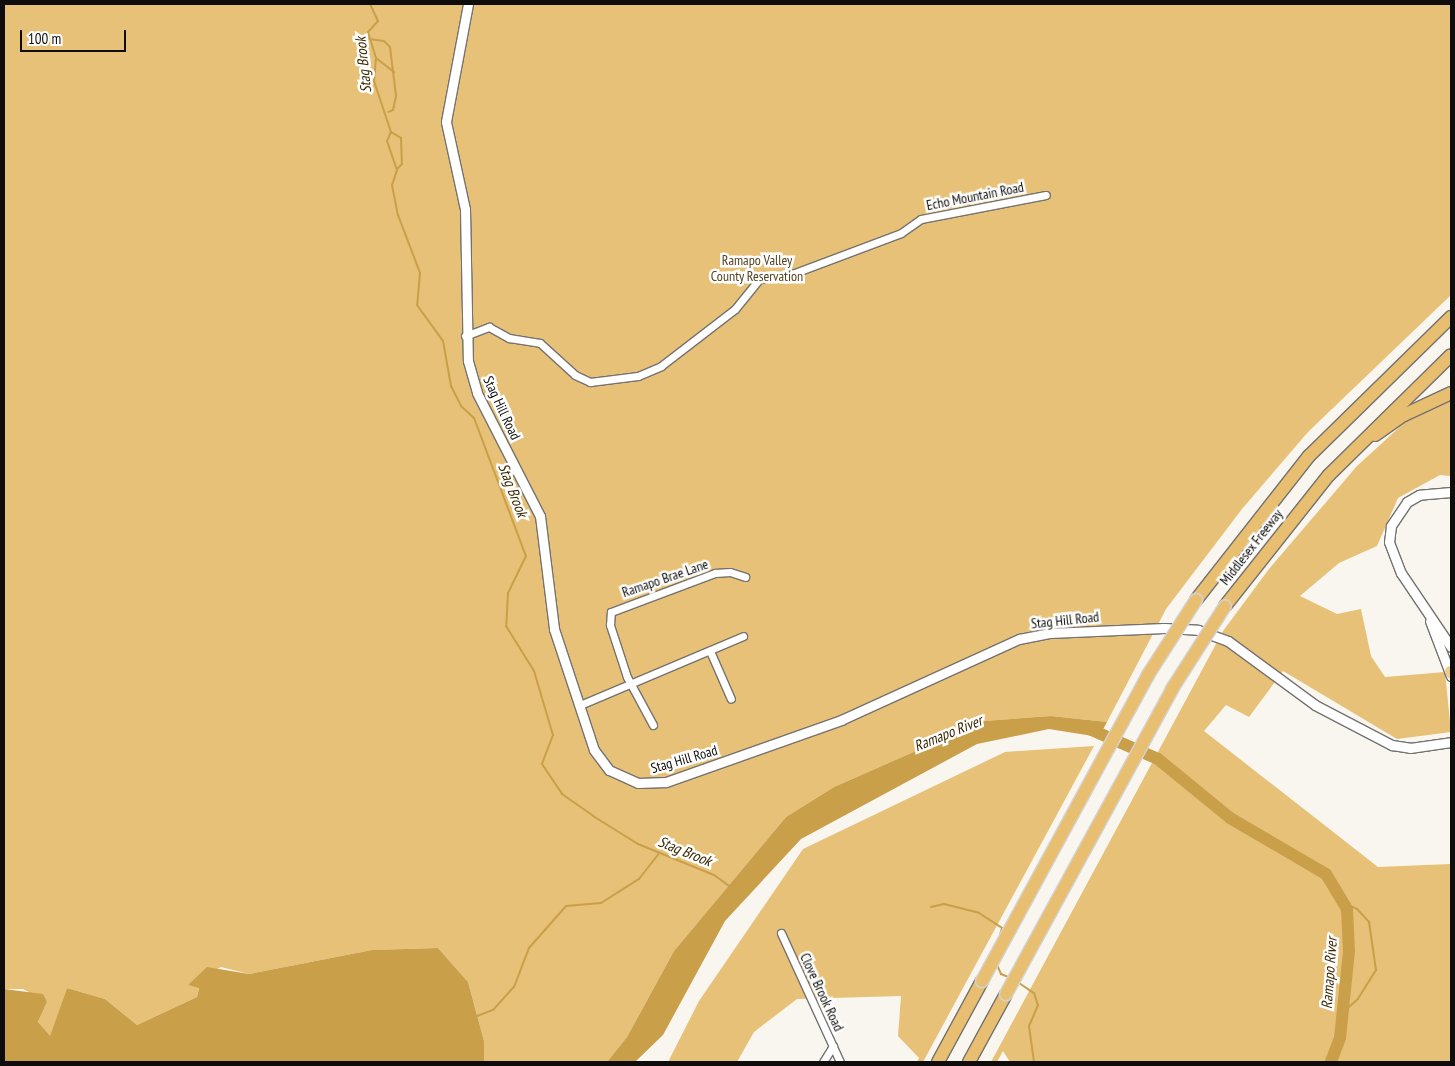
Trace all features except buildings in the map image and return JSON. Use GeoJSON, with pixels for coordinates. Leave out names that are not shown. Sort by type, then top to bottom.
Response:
{"type":"FeatureCollection","features":[{"type":"Feature","properties":{"kind":"highway"},"geometry":{"type":"LineString","coordinates":[[938,1062],[1148,675],[1196,600],[1264,510],[1326,437],[1451,317]]}},
{"type":"Feature","properties":{"kind":"highway"},"geometry":{"type":"LineString","coordinates":[[1302,507],[1382,419],[1451,356]]}},
{"type":"Feature","properties":{"kind":"highway"},"geometry":{"type":"LineString","coordinates":[[1302,507],[1383,429],[1451,393]]}},
{"type":"Feature","properties":{"kind":"highway","name":"Middlesex Freeway"},"geometry":{"type":"LineString","coordinates":[[969,1062],[1167,696],[1225,606],[1302,507]]}},
{"type":"Feature","properties":{"kind":"street","name":"Stag Hill Road"},"geometry":{"type":"LineString","coordinates":[[468,4],[446,122],[465,209],[465,336],[478,393],[542,523],[554,629],[601,763],[628,780],[657,783],[815,730],[1019,639],[1050,633],[1184,628],[1215,635],[1241,648],[1314,705],[1370,736],[1410,748],[1451,742]]}},
{"type":"Feature","properties":{"kind":"street","name":"Echo Mountain Road"},"geometry":{"type":"LineString","coordinates":[[465,336],[489,327],[509,338],[540,343],[575,375],[590,382],[638,376],[661,366],[735,309],[759,279],[792,274],[865,247],[901,233],[921,219],[1046,194]]}},
{"type":"Feature","properties":{"kind":"street"},"geometry":{"type":"LineString","coordinates":[[1451,492],[1419,495],[1407,502],[1391,526],[1392,556],[1423,607],[1451,647]]}},
{"type":"Feature","properties":{"kind":"street","name":"Ramapo Brae Lane"},"geometry":{"type":"LineString","coordinates":[[653,725],[631,685],[610,625],[613,610],[715,573],[730,572],[745,577]]}},
{"type":"Feature","properties":{"kind":"street"},"geometry":{"type":"LineString","coordinates":[[1423,607],[1451,673]]}},
{"type":"Feature","properties":{"kind":"street"},"geometry":{"type":"LineString","coordinates":[[580,705],[743,636]]}},
{"type":"Feature","properties":{"kind":"street"},"geometry":{"type":"LineString","coordinates":[[710,651],[731,699]]}},
{"type":"Feature","properties":{"kind":"street","name":"Clove Brook Road"},"geometry":{"type":"LineString","coordinates":[[781,933],[840,1062]]}},
{"type":"Feature","properties":{"kind":"street"},"geometry":{"type":"LineString","coordinates":[[823,1062],[833,1046]]}},
{"type":"Feature","properties":{"kind":"green space","name":"Ramapo Valley County Reservation"},"geometry":{"type":"Polygon","coordinates":[[[4,4],[1451,4],[1451,295],[1308,432],[1242,509],[1166,609],[1107,722],[1051,716],[984,721],[834,787],[786,817],[674,951],[627,1037],[607,1062],[484,1062],[484,1041],[468,982],[438,948],[372,950],[249,974],[221,967],[188,985],[199,987],[197,997],[137,1025],[105,999],[67,988],[50,1037],[38,1022],[47,1002],[23,989],[4,989],[4,4]]]}},
{"type":"Feature","properties":{"kind":"green space"},"geometry":{"type":"Polygon","coordinates":[[[1451,399],[1451,476],[1440,475],[1398,498],[1377,546],[1339,563],[1300,596],[1337,614],[1361,609],[1371,656],[1385,677],[1445,672],[1451,732],[1397,739],[1283,671],[1249,717],[1226,705],[1204,731],[1378,867],[1451,864],[1451,1062],[1010,1062],[1003,1051],[997,1062],[991,1062],[1223,631],[1269,569],[1357,466],[1404,423],[1451,399]]]}},
{"type":"Feature","properties":{"kind":"green space"},"geometry":{"type":"Polygon","coordinates":[[[1094,746],[923,1062],[917,1062],[919,1058],[898,1036],[901,996],[797,999],[754,1032],[737,1062],[668,1062],[699,1001],[803,849],[1005,752],[1094,746]]]}},
{"type":"Feature","properties":{"kind":"shaded area"},"geometry":{"type":"Polygon","coordinates":[[[1051,716],[1107,722],[1099,737],[1049,729],[977,744],[801,839],[725,921],[663,1035],[635,1062],[607,1062],[627,1037],[674,951],[786,817],[834,787],[984,721],[1051,716]]]}},
{"type":"Feature","properties":{"kind":"shaded area"},"geometry":{"type":"Polygon","coordinates":[[[438,948],[468,982],[484,1041],[484,1062],[4,1062],[4,989],[43,994],[47,1002],[38,1022],[50,1036],[67,988],[105,999],[137,1025],[197,997],[199,988],[188,985],[207,967],[249,974],[372,950],[438,948]]]}},
{"type":"Feature","properties":{"kind":"waterway","name":"Stag Brook"},"geometry":{"type":"LineString","coordinates":[[370,4],[378,21],[368,32],[376,58],[374,81],[391,132],[387,141],[397,170],[392,185],[398,215],[420,273],[417,305],[443,341],[451,386],[461,406],[474,418],[526,556],[508,593],[506,626],[534,671],[553,735],[542,764],[562,794],[593,816],[638,844],[714,875],[732,888]]}},
{"type":"Feature","properties":{"kind":"waterway"},"geometry":{"type":"LineString","coordinates":[[369,39],[384,41],[390,47],[396,96],[393,110],[388,112]]}},
{"type":"Feature","properties":{"kind":"waterway"},"geometry":{"type":"LineString","coordinates":[[376,58],[394,72]]}},
{"type":"Feature","properties":{"kind":"waterway"},"geometry":{"type":"LineString","coordinates":[[391,132],[401,138],[402,164],[397,169]]}},
{"type":"Feature","properties":{"kind":"waterway","name":"Ramapo River"},"geometry":{"type":"LineString","coordinates":[[1087,728],[1158,759],[1230,818],[1326,874],[1347,909],[1349,951],[1340,1038],[1331,1062]]}},
{"type":"Feature","properties":{"kind":"waterway"},"geometry":{"type":"LineString","coordinates":[[477,1016],[493,1010],[514,987],[529,948],[566,906],[601,903],[639,879],[659,853]]}},
{"type":"Feature","properties":{"kind":"waterway"},"geometry":{"type":"LineString","coordinates":[[1342,902],[1357,909],[1369,922],[1376,970],[1358,999],[1343,1012]]}},
{"type":"Feature","properties":{"kind":"waterway"},"geometry":{"type":"LineString","coordinates":[[931,907],[944,904],[979,913],[1002,928],[1000,935]]}},
{"type":"Feature","properties":{"kind":"waterway"},"geometry":{"type":"LineString","coordinates":[[997,965],[1001,974],[1011,978]]}},
{"type":"Feature","properties":{"kind":"waterway"},"geometry":{"type":"LineString","coordinates":[[1019,983],[1034,993],[1038,1005],[1029,1026],[1034,1062]]}}]}
